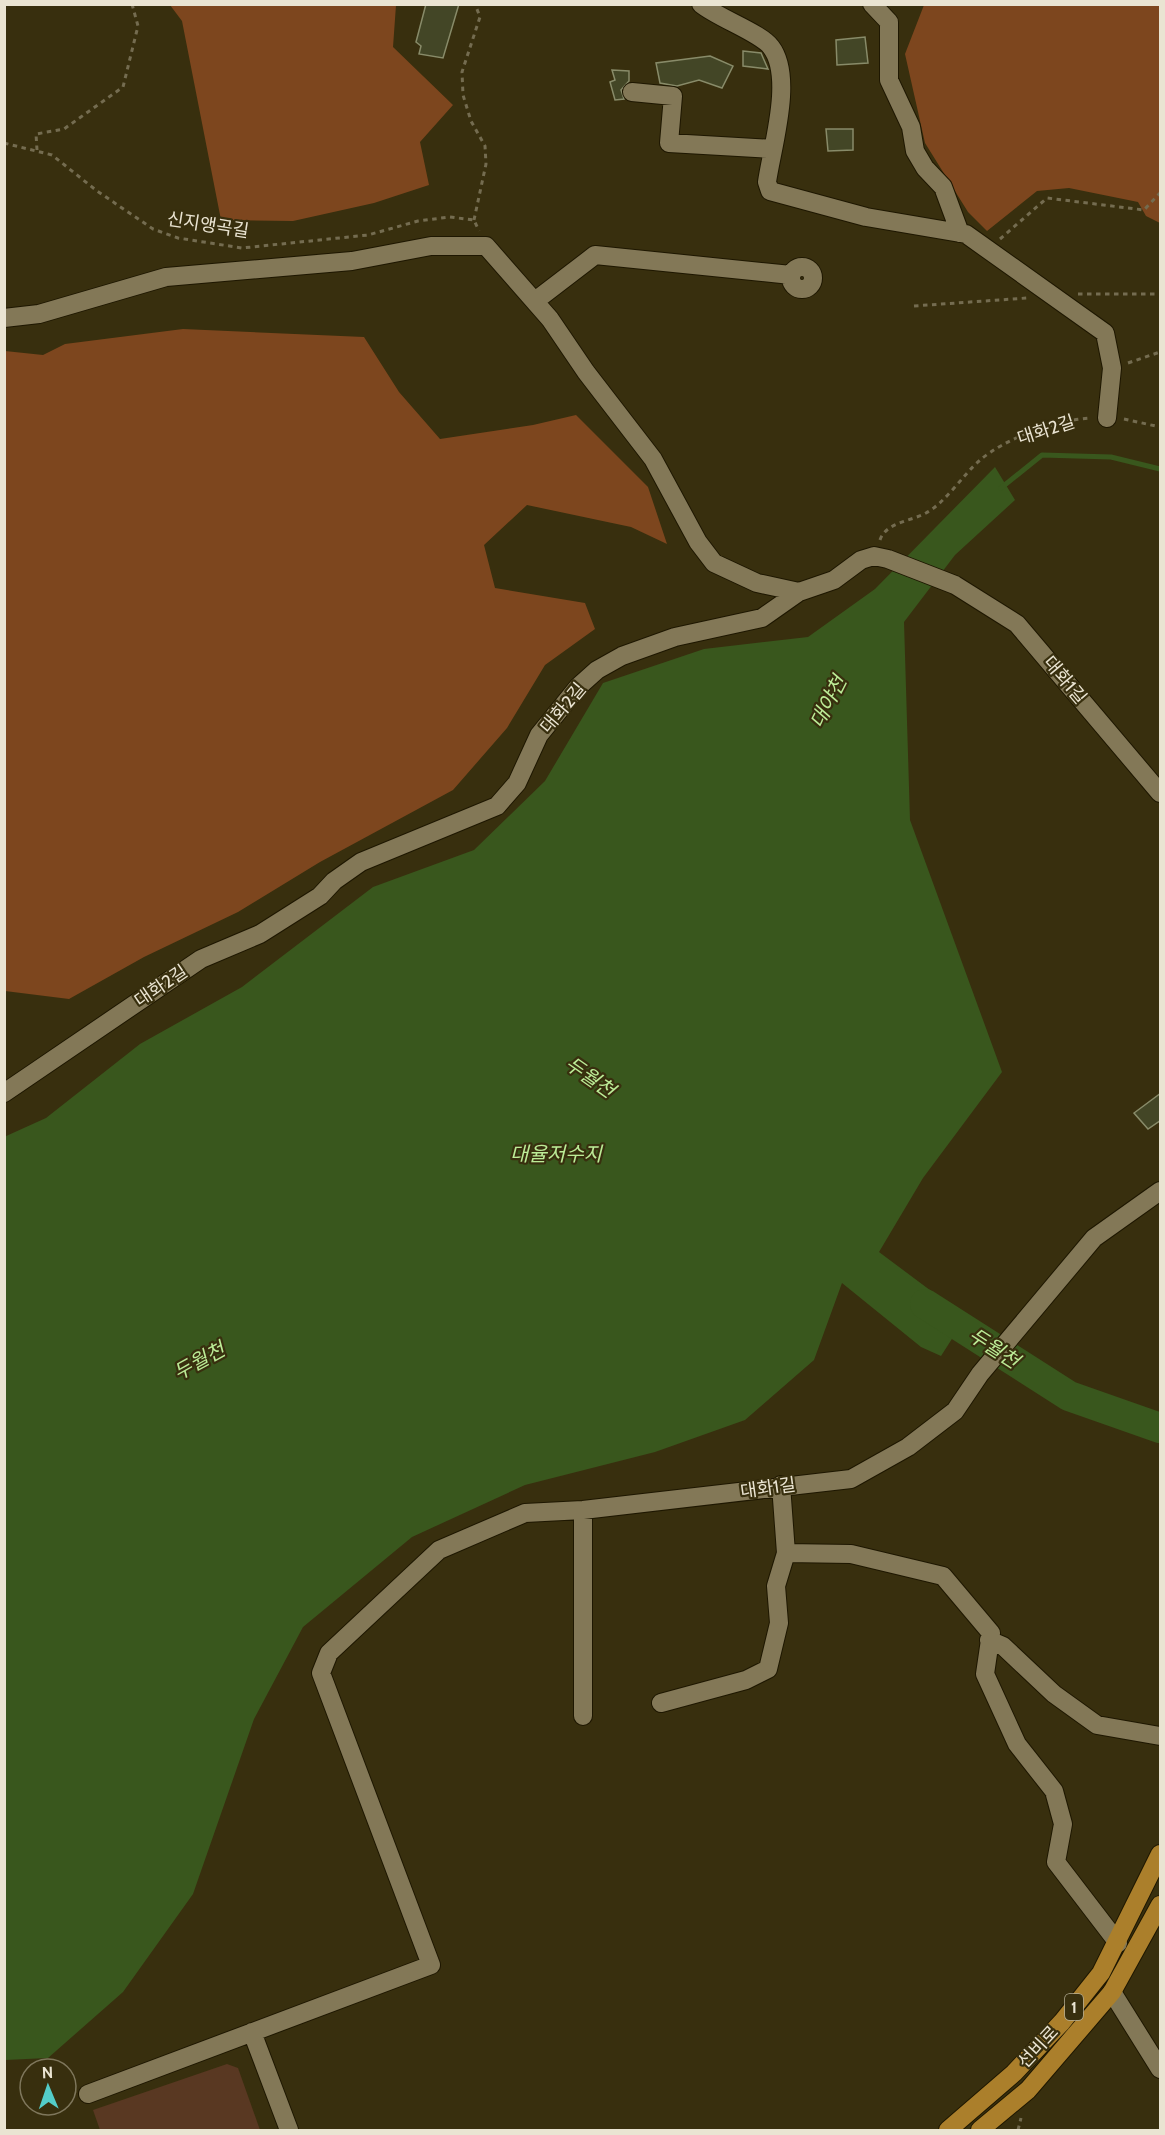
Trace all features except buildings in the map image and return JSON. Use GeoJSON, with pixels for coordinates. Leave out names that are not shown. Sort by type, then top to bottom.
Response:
{"type":"FeatureCollection","features":[{"type":"Feature","properties":{"kind":"main road","name":"선비로"},"geometry":{"type":"LineString","coordinates":[[948,2130],[1014,2073],[1062,2022],[1101,1973],[1161,1854]]}},
{"type":"Feature","properties":{"kind":"main road","name":"선비로"},"geometry":{"type":"LineString","coordinates":[[980,2130],[1028,2090],[1112,1992],[1161,1905]]}},
{"type":"Feature","properties":{"kind":"street"},"geometry":{"type":"LineString","coordinates":[[701,4],[716,17],[752,33],[771,47],[781,77],[779,118],[767,182],[770,191],[866,218],[960,233],[988,250],[1105,333],[1112,368],[1107,418]]}},
{"type":"Feature","properties":{"kind":"street"},"geometry":{"type":"LineString","coordinates":[[872,4],[889,22],[889,80],[911,127],[915,151],[925,168],[943,187],[960,233]]}},
{"type":"Feature","properties":{"kind":"street"},"geometry":{"type":"LineString","coordinates":[[632,92],[673,96],[669,143],[773,149]]}},
{"type":"Feature","properties":{"kind":"street"},"geometry":{"type":"LineString","coordinates":[[4,318],[39,314],[166,277],[351,261],[431,246],[486,246],[535,302],[653,459],[698,542],[714,563],[757,583],[799,592]]}},
{"type":"Feature","properties":{"kind":"street"},"geometry":{"type":"LineString","coordinates":[[535,302],[595,255],[791,275]]}},
{"type":"Feature","properties":{"kind":"street","name":"대화2길"},"geometry":{"type":"LineString","coordinates":[[4,1093],[201,959],[260,934],[320,896],[334,881],[361,862],[497,806],[518,783],[539,735],[578,687],[597,670],[622,656],[675,637],[762,618],[799,592],[834,580],[861,560],[881,557]]}},
{"type":"Feature","properties":{"kind":"street","name":"대화1길"},"geometry":{"type":"LineString","coordinates":[[881,557],[955,585],[1017,624],[1161,793]]}},
{"type":"Feature","properties":{"kind":"street","name":"대화1길"},"geometry":{"type":"LineString","coordinates":[[252,2032],[430,1965],[321,1673],[329,1653],[439,1551],[525,1513],[583,1510],[781,1485],[851,1479],[908,1447],[955,1411],[980,1374],[1026,1322],[1094,1238],[1161,1191]]}},
{"type":"Feature","properties":{"kind":"street"},"geometry":{"type":"LineString","coordinates":[[661,1703],[746,1680],[768,1669],[779,1623],[776,1586],[786,1553],[781,1485]]}},
{"type":"Feature","properties":{"kind":"street"},"geometry":{"type":"LineString","coordinates":[[583,1510],[583,1716]]}},
{"type":"Feature","properties":{"kind":"street"},"geometry":{"type":"LineString","coordinates":[[786,1553],[851,1554],[943,1576],[977,1614],[990,1633],[985,1674],[1017,1744],[1054,1791],[1063,1824],[1056,1862],[1118,1943]]}},
{"type":"Feature","properties":{"kind":"street"},"geometry":{"type":"LineString","coordinates":[[989,1640],[1003,1646],[1054,1694],[1097,1725],[1161,1736]]}},
{"type":"Feature","properties":{"kind":"street"},"geometry":{"type":"LineString","coordinates":[[1112,1992],[1161,2069]]}},
{"type":"Feature","properties":{"kind":"street"},"geometry":{"type":"LineString","coordinates":[[88,2094],[252,2032],[289,2130]]}},
{"type":"Feature","properties":{"kind":"path"},"geometry":{"type":"LineString","coordinates":[[37,150],[36,134],[64,129],[123,87],[138,26],[132,4]]}},
{"type":"Feature","properties":{"kind":"path"},"geometry":{"type":"LineString","coordinates":[[475,4],[480,17],[462,72],[463,95],[471,121],[485,146],[486,164],[474,220],[486,246]]}},
{"type":"Feature","properties":{"kind":"path","name":"신지앵곡길"},"geometry":{"type":"LineString","coordinates":[[4,142],[52,155],[97,191],[153,229],[199,241],[242,248],[368,235],[418,221],[450,217],[474,220]]}},
{"type":"Feature","properties":{"kind":"path"},"geometry":{"type":"LineString","coordinates":[[988,250],[1047,198],[1144,210],[1161,193]]}},
{"type":"Feature","properties":{"kind":"path"},"geometry":{"type":"LineString","coordinates":[[1112,368],[1161,352]]}},
{"type":"Feature","properties":{"kind":"path","name":"대화2길"},"geometry":{"type":"LineString","coordinates":[[881,557],[881,536],[898,523],[927,513],[981,459],[1019,436],[1080,419],[1107,418],[1161,427]]}},
{"type":"Feature","properties":{"kind":"shaded area"},"geometry":{"type":"Polygon","coordinates":[[[170,5],[396,5],[393,47],[453,105],[420,142],[429,185],[374,203],[293,221],[221,220],[182,21],[170,5]]]}},
{"type":"Feature","properties":{"kind":"shaded area"},"geometry":{"type":"Polygon","coordinates":[[[924,5],[1160,5],[1160,223],[1146,216],[1138,202],[1069,188],[1037,191],[987,231],[968,212],[925,143],[905,54],[924,5]]]}},
{"type":"Feature","properties":{"kind":"shaded area"},"geometry":{"type":"Polygon","coordinates":[[[183,329],[364,337],[399,392],[440,439],[533,425],[576,415],[648,487],[667,544],[631,527],[527,505],[484,545],[495,588],[585,603],[595,629],[545,665],[507,728],[453,790],[320,862],[238,912],[144,957],[69,999],[5,991],[5,351],[43,355],[65,344],[183,329]]]}},
{"type":"Feature","properties":{"kind":"shaded area"},"geometry":{"type":"Polygon","coordinates":[[[227,2064],[238,2068],[260,2130],[100,2130],[93,2110],[227,2064]]]}},
{"type":"Feature","properties":{"kind":"water","name":"대율저수지"},"geometry":{"type":"Polygon","coordinates":[[[995,467],[1015,500],[955,555],[904,622],[910,820],[1002,1072],[923,1178],[879,1252],[966,1317],[941,1356],[921,1347],[842,1283],[814,1360],[745,1420],[655,1452],[525,1485],[412,1537],[303,1627],[254,1719],[193,1894],[123,1992],[49,2057],[18,2057],[18,2059],[5,2060],[4,1137],[46,1118],[140,1044],[242,987],[373,887],[474,850],[545,781],[603,683],[704,649],[808,637],[875,589],[995,467]]]}},
{"type":"Feature","properties":{"kind":"waterway","name":"대야천"},"geometry":{"type":"LineString","coordinates":[[1001,488],[1042,455],[1111,457],[1160,469]]}},
{"type":"Feature","properties":{"kind":"waterway","name":"두월천"},"geometry":{"type":"LineString","coordinates":[[925,1304],[1069,1396],[1160,1428]]}}]}
